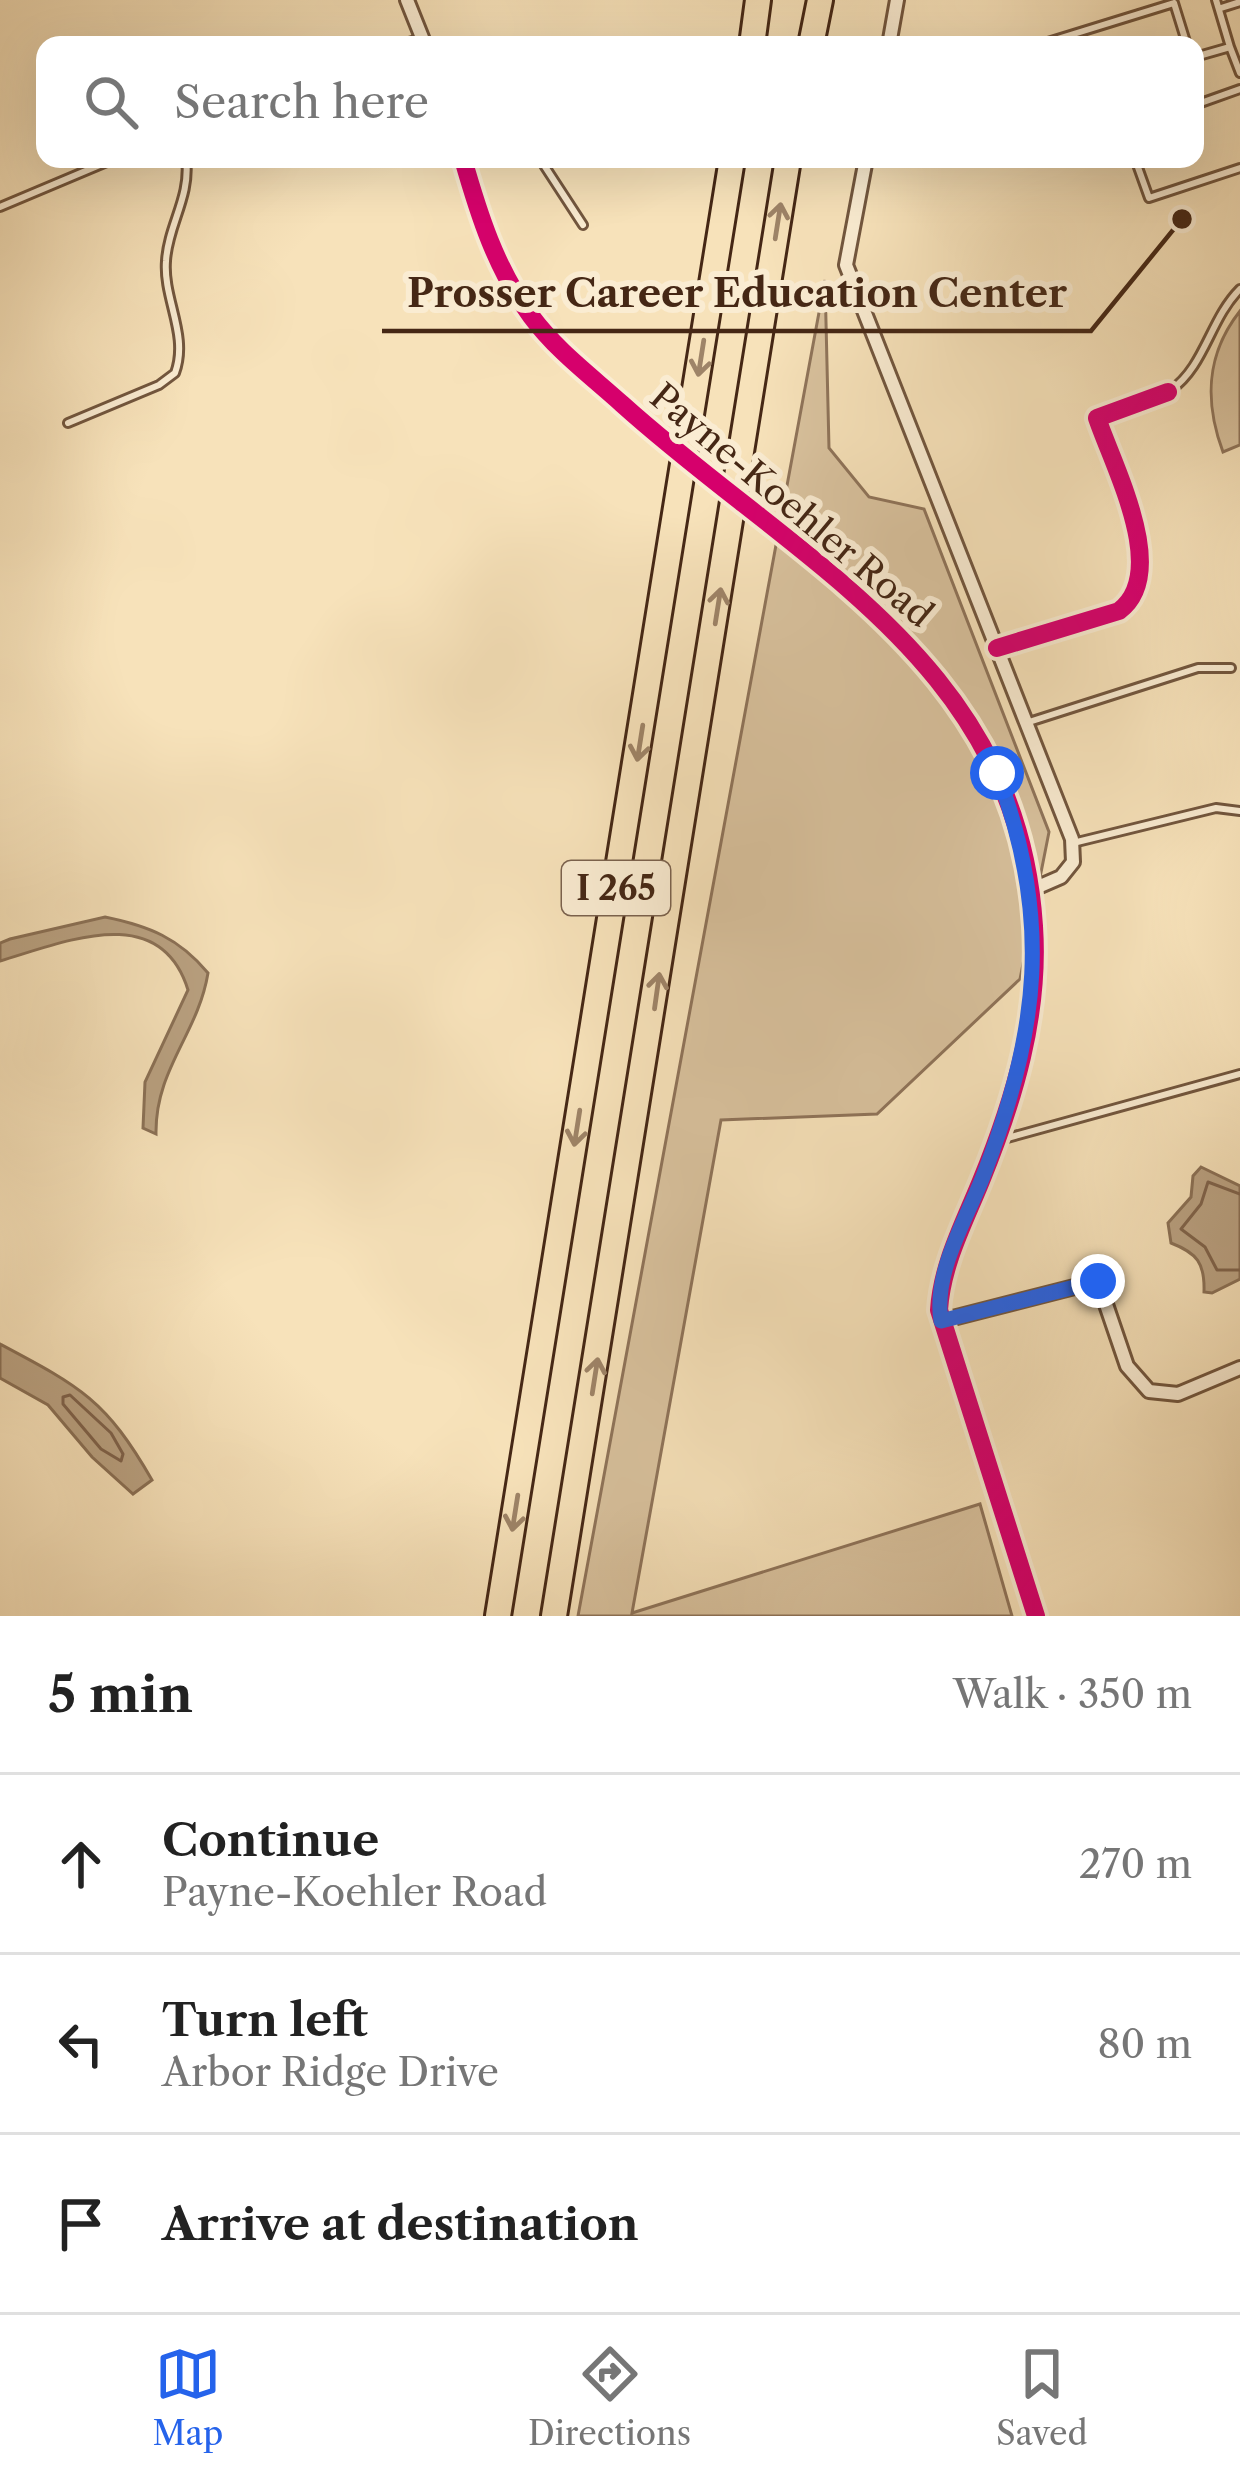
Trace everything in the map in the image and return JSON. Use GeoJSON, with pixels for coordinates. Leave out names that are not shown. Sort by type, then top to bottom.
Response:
{"type":"FeatureCollection","features":[{"type":"Feature","properties":{"kind":"highway"},"geometry":{"type":"LineString","coordinates":[[753,36],[758,0]]}},
{"type":"Feature","properties":{"kind":"highway"},"geometry":{"type":"LineString","coordinates":[[810,36],[816,0]]}},
{"type":"Feature","properties":{"kind":"highway","name":"I 265"},"geometry":{"type":"LineString","coordinates":[[498,1616],[731,168]]}},
{"type":"Feature","properties":{"kind":"highway","name":"I 265"},"geometry":{"type":"LineString","coordinates":[[554,1616],[787,168]]}},
{"type":"Feature","properties":{"kind":"street"},"geometry":{"type":"LineString","coordinates":[[407,0],[421,36]]}},
{"type":"Feature","properties":{"kind":"street"},"geometry":{"type":"LineString","coordinates":[[891,36],[897,0]]}},
{"type":"Feature","properties":{"kind":"street","name":"Payne-Koehler Road"},"geometry":{"type":"LineString","coordinates":[[466,168],[488,239],[530,316],[548,338],[651,430],[891,625],[952,694],[997,773],[1030,890],[1035,950],[1027,1039],[997,1141],[946,1270],[941,1321],[1036,1616]]}},
{"type":"Feature","properties":{"kind":"street"},"geometry":{"type":"LineString","coordinates":[[864,168],[846,265],[1029,722],[1072,843],[1073,862],[1061,877],[1030,890]]}},
{"type":"Feature","properties":{"kind":"street"},"geometry":{"type":"LineString","coordinates":[[997,648],[1132,602],[1145,567],[1096,418],[1168,392]]}},
{"type":"Feature","properties":{"kind":"street"},"geometry":{"type":"LineString","coordinates":[[941,1321],[1098,1281],[1126,1366],[1149,1391],[1178,1394],[1240,1368]]}},
{"type":"Feature","properties":{"kind":"lane"},"geometry":{"type":"LineString","coordinates":[[1066,36],[1174,2],[1184,36]]}},
{"type":"Feature","properties":{"kind":"lane"},"geometry":{"type":"LineString","coordinates":[[1240,2],[1218,4],[1240,73]]}},
{"type":"Feature","properties":{"kind":"lane"},"geometry":{"type":"LineString","coordinates":[[1204,54],[1230,47]]}},
{"type":"Feature","properties":{"kind":"lane"},"geometry":{"type":"LineString","coordinates":[[1204,102],[1240,89]]}},
{"type":"Feature","properties":{"kind":"lane"},"geometry":{"type":"LineString","coordinates":[[0,207],[92,168]]}},
{"type":"Feature","properties":{"kind":"lane"},"geometry":{"type":"LineString","coordinates":[[68,423],[159,385],[175,373],[180,344],[165,257],[185,199],[186,168]]}},
{"type":"Feature","properties":{"kind":"lane"},"geometry":{"type":"LineString","coordinates":[[546,168],[583,225]]}},
{"type":"Feature","properties":{"kind":"lane"},"geometry":{"type":"LineString","coordinates":[[1139,168],[1149,198],[1240,168]]}},
{"type":"Feature","properties":{"kind":"lane"},"geometry":{"type":"LineString","coordinates":[[1168,392],[1186,377],[1221,311],[1240,289]]}},
{"type":"Feature","properties":{"kind":"lane"},"geometry":{"type":"LineString","coordinates":[[1029,722],[1198,668],[1231,668]]}},
{"type":"Feature","properties":{"kind":"lane"},"geometry":{"type":"LineString","coordinates":[[1072,843],[1216,808],[1240,811]]}},
{"type":"Feature","properties":{"kind":"lane"},"geometry":{"type":"LineString","coordinates":[[997,1141],[1240,1074]]}},
{"type":"Feature","properties":{"kind":"shaded area"},"geometry":{"type":"Polygon","coordinates":[[[825,280],[829,448],[869,497],[924,509],[1049,832],[1020,979],[877,1114],[721,1120],[632,1613],[980,1504],[1012,1616],[578,1616],[825,280]]]}},
{"type":"Feature","properties":{"kind":"shaded area"},"geometry":{"type":"Polygon","coordinates":[[[1240,311],[1240,445],[1223,452],[1213,414],[1212,378],[1220,344],[1240,311]]]}},
{"type":"Feature","properties":{"kind":"water"},"geometry":{"type":"Polygon","coordinates":[[[105,917],[162,935],[208,973],[196,1015],[162,1090],[156,1134],[143,1128],[145,1082],[188,990],[175,962],[156,945],[133,936],[108,935],[0,961],[0,943],[105,917]]]}},
{"type":"Feature","properties":{"kind":"water"},"geometry":{"type":"Polygon","coordinates":[[[1201,1167],[1240,1186],[1240,1279],[1212,1293],[1204,1292],[1198,1260],[1171,1243],[1168,1223],[1191,1197],[1193,1176],[1201,1167]]]}},
{"type":"Feature","properties":{"kind":"water"},"geometry":{"type":"Polygon","coordinates":[[[0,1344],[89,1398],[120,1431],[152,1480],[133,1494],[92,1457],[48,1405],[0,1378],[0,1344]]]}},
{"type":"Feature","properties":{"kind":"cycle path"},"geometry":{"type":"LineString","coordinates":[[466,168],[498,260],[541,328],[622,404],[887,625],[942,686],[987,755],[1019,834],[1034,926],[1029,1024],[1004,1120],[949,1260],[939,1310],[1036,1616]]}},
{"type":"Feature","properties":{"kind":"cycle path"},"geometry":{"type":"LineString","coordinates":[[997,648],[1119,611],[1133,594],[1139,572],[1134,519],[1097,418],[1168,392]]}},
{"type":"Feature","properties":{"kind":"place","name":"Prosser Career Education Center"},"geometry":{"type":"Point","coordinates":[1182,219]}},
{"type":"Feature","properties":{"kind":"route"},"geometry":{"type":"LineString","coordinates":[[997,773],[1017,830],[1030,890],[1035,950],[1027,1039],[1013,1096],[946,1270],[940,1290],[941,1321],[1098,1281]]}}]}
